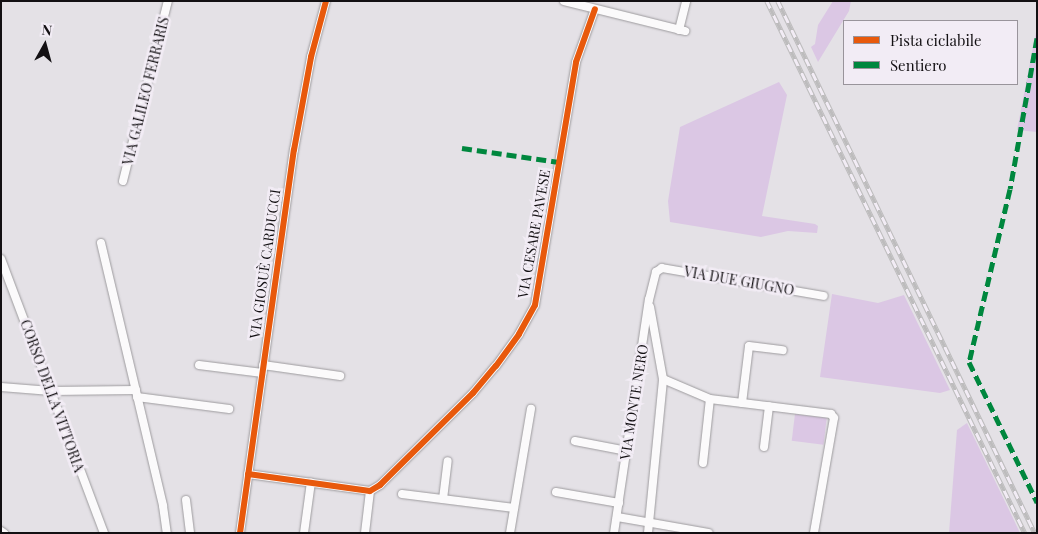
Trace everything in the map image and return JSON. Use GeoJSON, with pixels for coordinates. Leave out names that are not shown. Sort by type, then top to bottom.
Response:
{"type":"FeatureCollection","features":[{"type":"Feature","properties":{"kind":"street","name":"VIA GALILEO FERRARIS"},"geometry":{"type":"LineString","coordinates":[[123,181],[168,1]]}},
{"type":"Feature","properties":{"kind":"street","name":"VIA GIOSUÈ CARDUCCI"},"geometry":{"type":"LineString","coordinates":[[240,533],[294,150],[311,57],[326,1]]}},
{"type":"Feature","properties":{"kind":"street"},"geometry":{"type":"LineString","coordinates":[[564,1],[682,31],[686,1]]}},
{"type":"Feature","properties":{"kind":"street","name":"VIA CESARE PAVESE"},"geometry":{"type":"LineString","coordinates":[[370,490],[380,485],[473,393],[519,334],[535,305],[576,62],[595,9]]}},
{"type":"Feature","properties":{"kind":"street"},"geometry":{"type":"LineString","coordinates":[[101,243],[163,506],[167,533]]}},
{"type":"Feature","properties":{"kind":"street","name":"CORSO DELLA VITTORIA"},"geometry":{"type":"LineString","coordinates":[[1,259],[104,533]]}},
{"type":"Feature","properties":{"kind":"street","name":"VIA DUE GIUGNO"},"geometry":{"type":"LineString","coordinates":[[656,272],[662,268],[824,296]]}},
{"type":"Feature","properties":{"kind":"street","name":"VIA MONTE NERO"},"geometry":{"type":"LineString","coordinates":[[614,533],[649,300],[656,272]]}},
{"type":"Feature","properties":{"kind":"street"},"geometry":{"type":"LineString","coordinates":[[648,533],[663,379],[649,300]]}},
{"type":"Feature","properties":{"kind":"street"},"geometry":{"type":"LineString","coordinates":[[742,403],[749,346],[783,350]]}},
{"type":"Feature","properties":{"kind":"street"},"geometry":{"type":"LineString","coordinates":[[199,365],[340,376]]}},
{"type":"Feature","properties":{"kind":"street"},"geometry":{"type":"LineString","coordinates":[[663,379],[710,399],[831,414],[834,418],[814,533]]}},
{"type":"Feature","properties":{"kind":"street"},"geometry":{"type":"LineString","coordinates":[[1,387],[51,391],[137,393],[229,409]]}},
{"type":"Feature","properties":{"kind":"street"},"geometry":{"type":"LineString","coordinates":[[703,463],[710,399]]}},
{"type":"Feature","properties":{"kind":"street"},"geometry":{"type":"LineString","coordinates":[[764,447],[769,406]]}},
{"type":"Feature","properties":{"kind":"street"},"geometry":{"type":"LineString","coordinates":[[510,533],[531,408]]}},
{"type":"Feature","properties":{"kind":"street"},"geometry":{"type":"LineString","coordinates":[[575,441],[627,451]]}},
{"type":"Feature","properties":{"kind":"street"},"geometry":{"type":"LineString","coordinates":[[443,499],[448,461]]}},
{"type":"Feature","properties":{"kind":"street"},"geometry":{"type":"LineString","coordinates":[[248,474],[370,490],[365,533]]}},
{"type":"Feature","properties":{"kind":"street"},"geometry":{"type":"LineString","coordinates":[[304,533],[311,482]]}},
{"type":"Feature","properties":{"kind":"street"},"geometry":{"type":"LineString","coordinates":[[556,492],[619,503]]}},
{"type":"Feature","properties":{"kind":"street"},"geometry":{"type":"LineString","coordinates":[[402,494],[514,508]]}},
{"type":"Feature","properties":{"kind":"street"},"geometry":{"type":"LineString","coordinates":[[186,500],[190,533]]}},
{"type":"Feature","properties":{"kind":"street"},"geometry":{"type":"LineString","coordinates":[[617,517],[709,533]]}},
{"type":"Feature","properties":{"kind":"shaded area"},"geometry":{"type":"Polygon","coordinates":[[[833,1],[851,1],[849,11],[818,62],[811,47],[815,44],[818,25],[833,1]]]}},
{"type":"Feature","properties":{"kind":"shaded area"},"geometry":{"type":"Polygon","coordinates":[[[1037,27],[1037,132],[1017,130],[1037,27]]]}},
{"type":"Feature","properties":{"kind":"shaded area"},"geometry":{"type":"Polygon","coordinates":[[[779,82],[787,95],[762,216],[815,224],[818,226],[817,233],[788,231],[761,237],[670,222],[668,201],[680,127],[779,82]]]}},
{"type":"Feature","properties":{"kind":"shaded area"},"geometry":{"type":"Polygon","coordinates":[[[832,294],[878,303],[904,295],[950,390],[940,393],[820,377],[832,294]]]}},
{"type":"Feature","properties":{"kind":"shaded area"},"geometry":{"type":"Polygon","coordinates":[[[795,414],[827,418],[823,445],[792,441],[795,414]]]}},
{"type":"Feature","properties":{"kind":"shaded area"},"geometry":{"type":"Polygon","coordinates":[[[967,423],[1020,533],[949,533],[957,430],[967,423]]]}},
{"type":"Feature","properties":{"kind":"railway"},"geometry":{"type":"LineString","coordinates":[[767,1],[1025,533]]}},
{"type":"Feature","properties":{"kind":"railway"},"geometry":{"type":"LineString","coordinates":[[778,1],[1035,533]]}},
{"type":"Feature","properties":{"kind":"marked path"},"geometry":{"type":"LineString","coordinates":[[1037,38],[1010,189],[969,362],[1037,502]]}},
{"type":"Feature","properties":{"kind":"marked path"},"geometry":{"type":"LineString","coordinates":[[462,148],[559,162]]}},
{"type":"Feature","properties":{"kind":"cycle path"},"geometry":{"type":"LineString","coordinates":[[240,533],[294,150],[311,57],[326,1]]}},
{"type":"Feature","properties":{"kind":"cycle path"},"geometry":{"type":"LineString","coordinates":[[248,474],[370,491],[380,485],[473,393],[496,366],[519,334],[535,305],[576,62],[595,9]]}}]}
